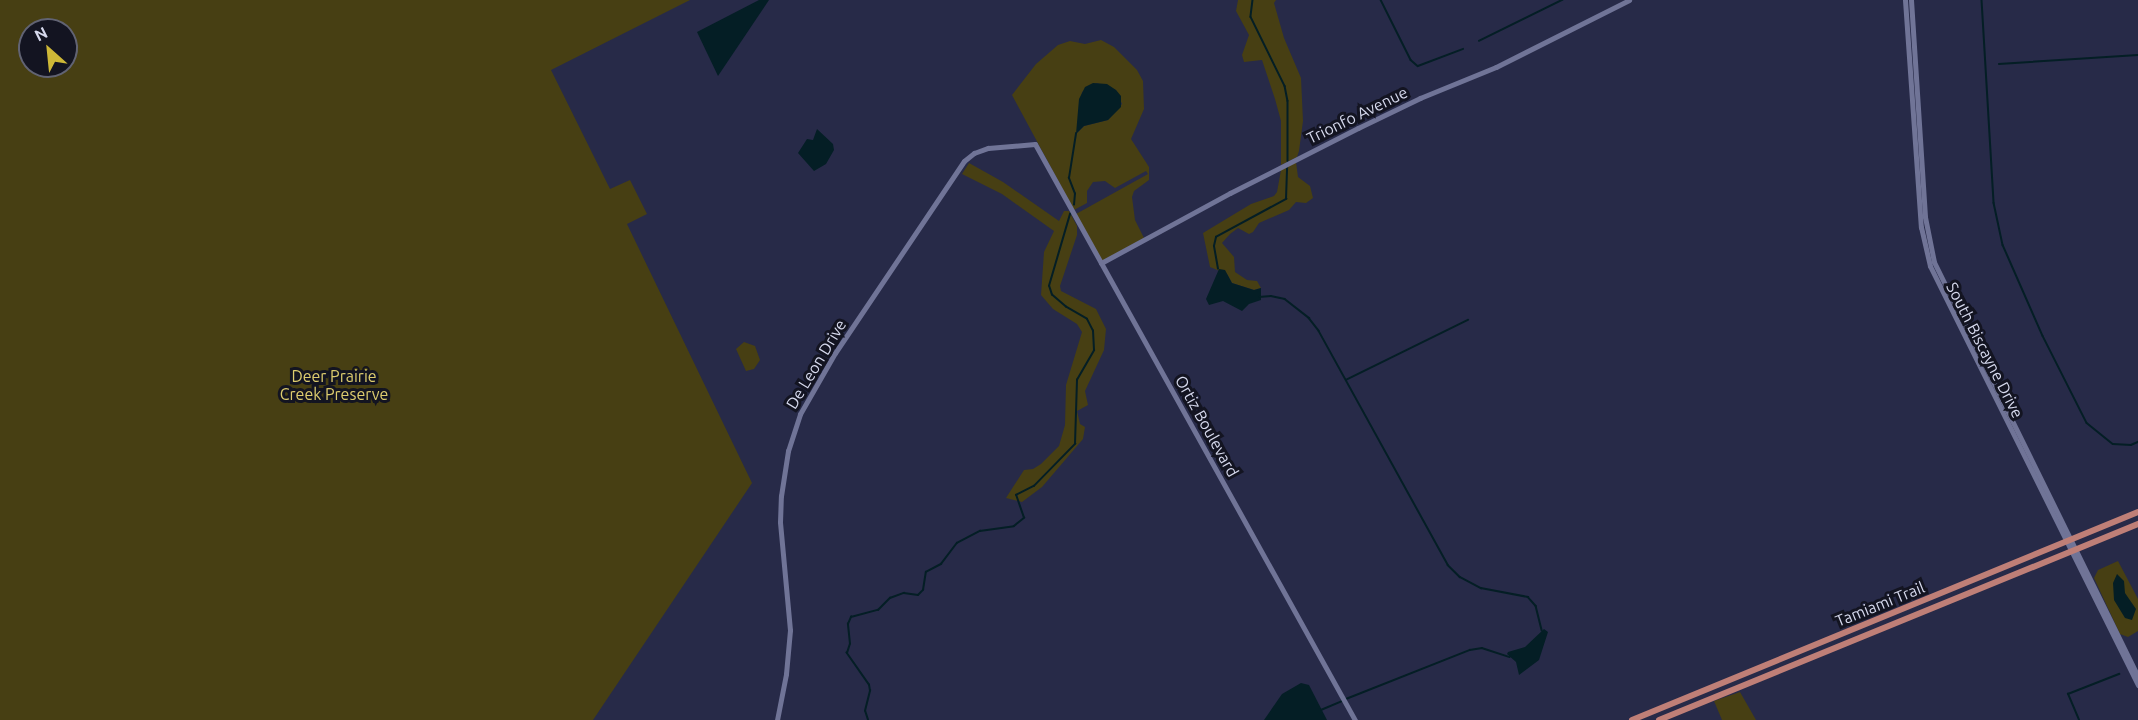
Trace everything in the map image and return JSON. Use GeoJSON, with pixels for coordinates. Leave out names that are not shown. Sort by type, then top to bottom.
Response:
{"type":"FeatureCollection","features":[{"type":"Feature","properties":{"kind":"main road","name":"Tamiami Trail"},"geometry":{"type":"LineString","coordinates":[[1632,720],[2138,512]]}},
{"type":"Feature","properties":{"kind":"main road","name":"Tamiami Trail"},"geometry":{"type":"LineString","coordinates":[[1659,720],[2138,524]]}},
{"type":"Feature","properties":{"kind":"street","name":"Trionfo Avenue"},"geometry":{"type":"LineString","coordinates":[[1101,263],[1230,193],[1390,112],[1496,67],[1629,0]]}},
{"type":"Feature","properties":{"kind":"street","name":"South Biscayne Drive"},"geometry":{"type":"LineString","coordinates":[[1905,0],[1920,227],[1927,257],[1938,286],[2138,676]]}},
{"type":"Feature","properties":{"kind":"street","name":"South Biscayne Drive"},"geometry":{"type":"LineString","coordinates":[[1911,0],[1925,218],[1932,256],[1946,290],[2068,541]]}},
{"type":"Feature","properties":{"kind":"street","name":"Ortiz Boulevard"},"geometry":{"type":"LineString","coordinates":[[1035,144],[1355,720]]}},
{"type":"Feature","properties":{"kind":"street","name":"De Leon Drive"},"geometry":{"type":"LineString","coordinates":[[777,720],[786,674],[790,630],[780,522],[781,496],[788,450],[800,414],[821,376],[964,161],[984,149],[1035,144]]}},
{"type":"Feature","properties":{"kind":"street","name":"South Biscayne Drive"},"geometry":{"type":"LineString","coordinates":[[2073,550],[2138,685]]}},
{"type":"Feature","properties":{"kind":"green space","name":"Deer Prairie Creek Preserve"},"geometry":{"type":"Polygon","coordinates":[[[0,0],[690,0],[551,70],[610,189],[630,180],[647,214],[627,224],[752,483],[593,720],[0,720],[0,0]]]}},
{"type":"Feature","properties":{"kind":"green space"},"geometry":{"type":"Polygon","coordinates":[[[1238,0],[1276,0],[1274,3],[1284,38],[1301,78],[1303,121],[1299,151],[1297,157],[1281,165],[1281,121],[1262,60],[1244,62],[1242,55],[1249,35],[1236,11],[1238,0]]]}},
{"type":"Feature","properties":{"kind":"green space"},"geometry":{"type":"Polygon","coordinates":[[[1101,40],[1114,47],[1137,70],[1143,81],[1144,109],[1131,139],[1149,167],[1149,180],[1134,191],[1132,197],[1135,220],[1144,238],[1102,261],[1076,214],[1148,174],[1146,171],[1115,188],[1105,181],[1093,182],[1087,191],[1087,203],[1074,210],[1012,95],[1036,64],[1058,45],[1070,41],[1085,44],[1101,40]],[[1097,83],[1082,92],[1077,133],[1084,126],[1108,120],[1122,104],[1116,90],[1097,83]]]}},
{"type":"Feature","properties":{"kind":"green space"},"geometry":{"type":"Polygon","coordinates":[[[1296,162],[1298,177],[1310,186],[1313,198],[1306,203],[1296,202],[1289,210],[1259,223],[1249,234],[1238,228],[1230,234],[1222,243],[1234,257],[1235,272],[1247,280],[1257,281],[1261,288],[1254,290],[1232,283],[1227,274],[1210,267],[1203,233],[1251,204],[1274,196],[1277,192],[1281,170],[1296,162]]]}},
{"type":"Feature","properties":{"kind":"green space"},"geometry":{"type":"Polygon","coordinates":[[[969,163],[1003,182],[1059,221],[1064,211],[1069,211],[1077,226],[1077,235],[1060,286],[1061,291],[1096,309],[1106,329],[1104,350],[1085,391],[1088,405],[1077,411],[1080,424],[1085,427],[1083,439],[1042,487],[1022,502],[1006,498],[1024,470],[1033,469],[1041,464],[1059,446],[1065,425],[1066,385],[1082,332],[1077,324],[1053,309],[1041,295],[1044,252],[1054,231],[1002,194],[962,174],[969,163]]]}},
{"type":"Feature","properties":{"kind":"green space"},"geometry":{"type":"Polygon","coordinates":[[[744,342],[755,346],[760,360],[754,369],[746,371],[736,349],[744,342]]]}},
{"type":"Feature","properties":{"kind":"green space"},"geometry":{"type":"Polygon","coordinates":[[[2118,561],[2138,599],[2138,631],[2128,637],[2120,634],[2094,578],[2098,570],[2118,561]]]}},
{"type":"Feature","properties":{"kind":"green space"},"geometry":{"type":"Polygon","coordinates":[[[1740,692],[1756,720],[1722,720],[1714,701],[1740,692]]]}},
{"type":"Feature","properties":{"kind":"water"},"geometry":{"type":"Polygon","coordinates":[[[759,0],[769,0],[718,76],[697,32],[759,0]]]}},
{"type":"Feature","properties":{"kind":"water"},"geometry":{"type":"Polygon","coordinates":[[[1093,83],[1107,84],[1116,90],[1121,96],[1121,107],[1108,120],[1084,126],[1076,134],[1079,99],[1085,87],[1093,83]]]}},
{"type":"Feature","properties":{"kind":"water"},"geometry":{"type":"Polygon","coordinates":[[[817,129],[833,144],[834,150],[826,164],[814,171],[798,153],[807,139],[813,140],[817,129]]]}},
{"type":"Feature","properties":{"kind":"water"},"geometry":{"type":"Polygon","coordinates":[[[1219,269],[1225,270],[1232,283],[1254,290],[1261,288],[1261,300],[1249,304],[1242,311],[1223,301],[1209,305],[1206,299],[1219,269]]]}},
{"type":"Feature","properties":{"kind":"water"},"geometry":{"type":"Polygon","coordinates":[[[2117,574],[2124,581],[2125,593],[2136,609],[2132,620],[2125,618],[2114,600],[2113,583],[2117,574]]]}},
{"type":"Feature","properties":{"kind":"water"},"geometry":{"type":"Polygon","coordinates":[[[1544,629],[1548,632],[1539,660],[1519,675],[1516,662],[1507,654],[1508,652],[1525,647],[1544,629]]]}},
{"type":"Feature","properties":{"kind":"water"},"geometry":{"type":"Polygon","coordinates":[[[1301,683],[1309,685],[1327,720],[1264,720],[1282,694],[1301,683]]]}},
{"type":"Feature","properties":{"kind":"waterway"},"geometry":{"type":"LineString","coordinates":[[1253,0],[1251,17],[1285,86],[1288,101],[1288,161]]}},
{"type":"Feature","properties":{"kind":"waterway"},"geometry":{"type":"LineString","coordinates":[[1381,0],[1411,60],[1418,66],[1463,49]]}},
{"type":"Feature","properties":{"kind":"waterway"},"geometry":{"type":"LineString","coordinates":[[1479,41],[1562,0]]}},
{"type":"Feature","properties":{"kind":"waterway"},"geometry":{"type":"LineString","coordinates":[[1982,0],[1994,203],[2003,245],[2043,336],[2087,423],[2113,444],[2131,445],[2138,442]]}},
{"type":"Feature","properties":{"kind":"waterway"},"geometry":{"type":"LineString","coordinates":[[1999,64],[2138,55]]}},
{"type":"Feature","properties":{"kind":"waterway"},"geometry":{"type":"LineString","coordinates":[[1074,205],[1075,194],[1069,178],[1076,134]]}},
{"type":"Feature","properties":{"kind":"waterway"},"geometry":{"type":"LineString","coordinates":[[1218,269],[1214,246],[1216,237],[1286,199],[1287,166]]}},
{"type":"Feature","properties":{"kind":"waterway"},"geometry":{"type":"LineString","coordinates":[[868,720],[865,711],[870,691],[869,685],[847,653],[850,644],[848,624],[851,617],[878,610],[890,598],[904,593],[918,595],[923,590],[926,572],[941,564],[957,543],[980,531],[1014,526],[1024,518],[1016,495],[1034,486],[1075,444],[1077,380],[1094,350],[1093,331],[1087,319],[1066,307],[1052,295],[1049,286],[1070,214]]}},
{"type":"Feature","properties":{"kind":"waterway"},"geometry":{"type":"LineString","coordinates":[[1259,297],[1271,296],[1285,299],[1309,318],[1319,331],[1448,565],[1460,577],[1481,588],[1528,597],[1536,606],[1542,630]]}},
{"type":"Feature","properties":{"kind":"waterway"},"geometry":{"type":"LineString","coordinates":[[1346,380],[1468,320]]}},
{"type":"Feature","properties":{"kind":"waterway"},"geometry":{"type":"LineString","coordinates":[[1346,699],[1470,650],[1482,648],[1510,657]]}},
{"type":"Feature","properties":{"kind":"waterway"},"geometry":{"type":"LineString","coordinates":[[2079,720],[2068,694],[2119,674]]}},
{"type":"Feature","properties":{"kind":"waterway"},"geometry":{"type":"LineString","coordinates":[[1321,710],[1342,701]]}}]}
